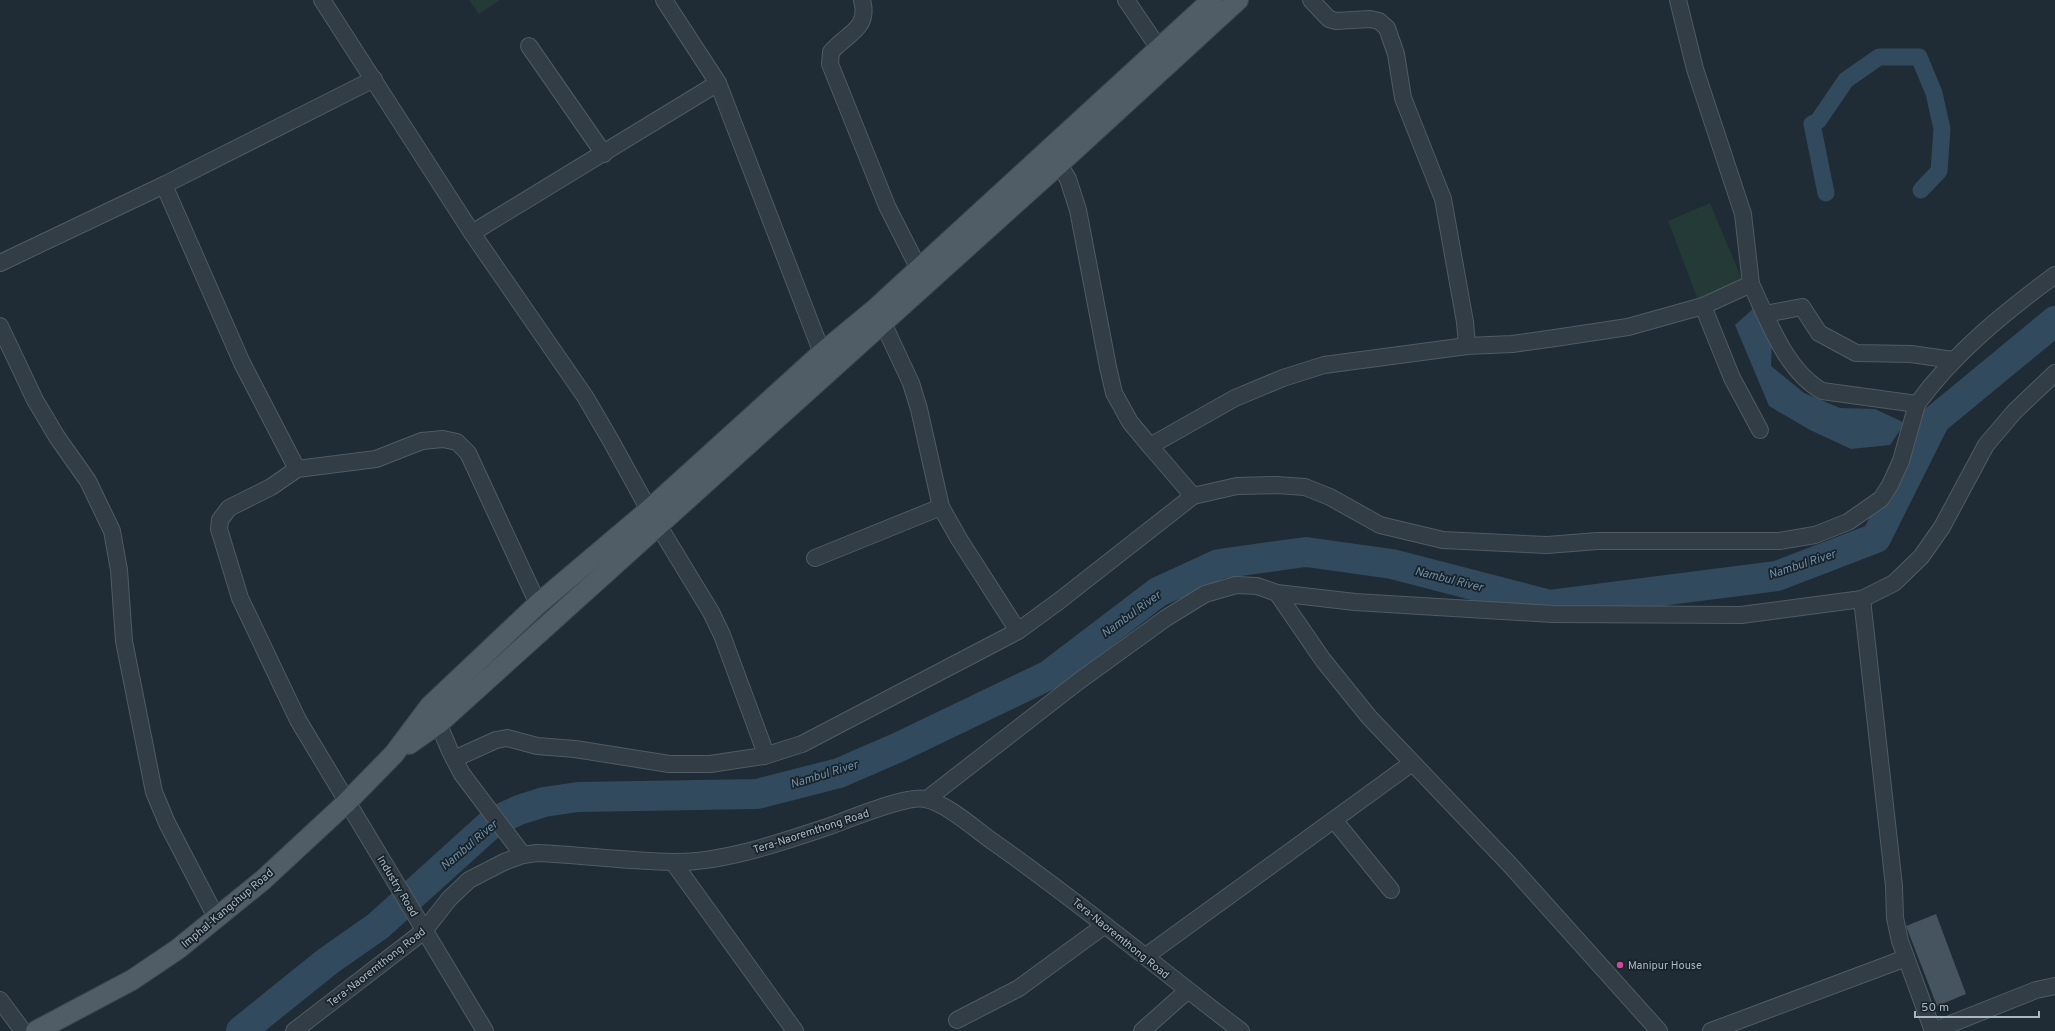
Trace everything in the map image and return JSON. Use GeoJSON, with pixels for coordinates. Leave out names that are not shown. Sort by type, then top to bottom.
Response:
{"type":"FeatureCollection","features":[{"type":"Feature","properties":{"kind":"main road"},"geometry":{"type":"LineString","coordinates":[[1054,157],[1212,0]]}},
{"type":"Feature","properties":{"kind":"main road"},"geometry":{"type":"LineString","coordinates":[[434,715],[654,518],[883,323],[923,276],[1054,157],[1238,0]]}},
{"type":"Feature","properties":{"kind":"main road"},"geometry":{"type":"LineString","coordinates":[[434,715],[538,604],[654,518],[822,353],[874,310],[923,276]]}},
{"type":"Feature","properties":{"kind":"main road","name":"Imphal-Kangchup Road"},"geometry":{"type":"LineString","coordinates":[[36,1031],[132,980],[178,949],[217,919],[346,804],[434,715]]}},
{"type":"Feature","properties":{"kind":"street"},"geometry":{"type":"LineString","coordinates":[[322,0],[472,233],[586,398],[654,518],[697,586],[720,629],[763,746],[764,756]]}},
{"type":"Feature","properties":{"kind":"street"},"geometry":{"type":"LineString","coordinates":[[664,0],[718,83],[822,353]]}},
{"type":"Feature","properties":{"kind":"street"},"geometry":{"type":"LineString","coordinates":[[862,0],[864,19],[860,26],[832,52],[830,64],[887,206],[923,276]]}},
{"type":"Feature","properties":{"kind":"street"},"geometry":{"type":"LineString","coordinates":[[1126,0],[1160,50]]}},
{"type":"Feature","properties":{"kind":"street"},"geometry":{"type":"LineString","coordinates":[[1310,0],[1329,19],[1336,21],[1370,19],[1379,21],[1387,28],[1396,54],[1403,98],[1443,199],[1465,322],[1467,346]]}},
{"type":"Feature","properties":{"kind":"street"},"geometry":{"type":"LineString","coordinates":[[1678,0],[1695,69],[1743,214],[1751,284],[1765,314],[1793,364],[1811,385],[1822,391],[1917,404]]}},
{"type":"Feature","properties":{"kind":"street"},"geometry":{"type":"LineString","coordinates":[[529,46],[604,154]]}},
{"type":"Feature","properties":{"kind":"street"},"geometry":{"type":"LineString","coordinates":[[0,263],[164,185],[374,79]]}},
{"type":"Feature","properties":{"kind":"street"},"geometry":{"type":"LineString","coordinates":[[472,233],[604,154],[718,83]]}},
{"type":"Feature","properties":{"kind":"street"},"geometry":{"type":"LineString","coordinates":[[1054,157],[1068,180],[1078,210],[1114,393],[1130,422],[1193,496]]}},
{"type":"Feature","properties":{"kind":"street"},"geometry":{"type":"LineString","coordinates":[[164,185],[245,369],[297,469],[376,459],[422,441],[443,439],[456,442],[468,453],[475,465],[538,604]]}},
{"type":"Feature","properties":{"kind":"street"},"geometry":{"type":"LineString","coordinates":[[454,760],[496,740],[507,738],[537,746],[575,749],[669,764],[710,764],[764,756],[802,744],[1018,630],[1059,601],[1193,496],[1237,486],[1277,485],[1305,487],[1330,497],[1380,525],[1443,540],[1547,545],[1598,541],[1779,541],[1815,535],[1848,522],[1880,499],[1890,485],[1901,461],[1917,404],[1937,376],[2019,302],[2055,275]]}},
{"type":"Feature","properties":{"kind":"street"},"geometry":{"type":"LineString","coordinates":[[1150,446],[1235,398],[1283,378],[1324,366],[1467,346],[1512,344],[1620,328],[1703,306],[1751,284]]}},
{"type":"Feature","properties":{"kind":"street"},"geometry":{"type":"LineString","coordinates":[[1703,306],[1732,378],[1760,430]]}},
{"type":"Feature","properties":{"kind":"street"},"geometry":{"type":"LineString","coordinates":[[1765,314],[1802,307],[1820,332],[1856,353],[1910,354],[1953,360]]}},
{"type":"Feature","properties":{"kind":"street"},"geometry":{"type":"LineString","coordinates":[[883,323],[911,383],[919,409],[941,507],[959,540],[1018,630]]}},
{"type":"Feature","properties":{"kind":"street"},"geometry":{"type":"LineString","coordinates":[[0,326],[35,400],[57,437],[88,481],[112,531],[118,570],[124,641],[154,792],[167,824],[217,919]]}},
{"type":"Feature","properties":{"kind":"street"},"geometry":{"type":"LineString","coordinates":[[927,799],[1079,681],[1166,618],[1205,594],[1236,585],[1257,586],[1277,593],[1355,602],[1561,614],[1741,615],[1862,599],[1894,583],[1921,558],[1942,527],[1986,444],[2015,411],[2055,373]]}},
{"type":"Feature","properties":{"kind":"street","name":"Industry Road"},"geometry":{"type":"LineString","coordinates":[[297,469],[271,487],[229,508],[220,520],[220,529],[243,605],[298,720],[346,804],[380,856],[485,1031]]}},
{"type":"Feature","properties":{"kind":"street"},"geometry":{"type":"LineString","coordinates":[[816,558],[941,507]]}},
{"type":"Feature","properties":{"kind":"street"},"geometry":{"type":"LineString","coordinates":[[1277,593],[1323,660],[1369,717],[1511,866],[1659,1031]]}},
{"type":"Feature","properties":{"kind":"street"},"geometry":{"type":"LineString","coordinates":[[1862,599],[1894,886],[1895,918],[1900,941],[1933,1031],[2036,990],[2055,986]]}},
{"type":"Feature","properties":{"kind":"street"},"geometry":{"type":"LineString","coordinates":[[434,715],[454,760],[462,774],[523,855]]}},
{"type":"Feature","properties":{"kind":"street"},"geometry":{"type":"LineString","coordinates":[[1146,956],[1412,763]]}},
{"type":"Feature","properties":{"kind":"street","name":"Tera-Naoremthong Road"},"geometry":{"type":"LineString","coordinates":[[294,1031],[424,931],[450,899],[469,880],[498,864],[523,855],[537,853],[673,862],[701,860],[777,844],[895,803],[920,798],[927,799],[947,809],[1049,881],[1146,956],[1187,991],[1241,1031]]}},
{"type":"Feature","properties":{"kind":"street"},"geometry":{"type":"LineString","coordinates":[[1334,820],[1391,890]]}},
{"type":"Feature","properties":{"kind":"street"},"geometry":{"type":"LineString","coordinates":[[673,862],[794,1031]]}},
{"type":"Feature","properties":{"kind":"street"},"geometry":{"type":"LineString","coordinates":[[957,1020],[1019,988],[1106,925]]}},
{"type":"Feature","properties":{"kind":"street"},"geometry":{"type":"LineString","coordinates":[[1711,1031],[1906,958]]}},
{"type":"Feature","properties":{"kind":"street"},"geometry":{"type":"LineString","coordinates":[[1142,1031],[1187,991]]}},
{"type":"Feature","properties":{"kind":"street"},"geometry":{"type":"LineString","coordinates":[[0,1000],[23,1031]]}},
{"type":"Feature","properties":{"kind":"green space"},"geometry":{"type":"Polygon","coordinates":[[[469,0],[500,0],[479,14],[469,0]]]}},
{"type":"Feature","properties":{"kind":"green space"},"geometry":{"type":"Polygon","coordinates":[[[1710,203],[1743,282],[1698,300],[1668,221],[1710,203]]]}},
{"type":"Feature","properties":{"kind":"water"},"geometry":{"type":"Polygon","coordinates":[[[1755,307],[1772,338],[1771,366],[1804,393],[1840,408],[1875,409],[1905,423],[1890,445],[1851,449],[1810,430],[1769,406],[1735,325],[1755,307]]]}},
{"type":"Feature","properties":{"kind":"building"},"geometry":{"type":"Polygon","coordinates":[[[1936,914],[1966,994],[1937,1006],[1906,926],[1936,914]]]}},
{"type":"Feature","properties":{"kind":"waterway"},"geometry":{"type":"LineString","coordinates":[[1826,193],[1812,124],[1818,121],[1846,80],[1879,57],[1919,57],[1934,93],[1942,129],[1939,171],[1921,190]]}},
{"type":"Feature","properties":{"kind":"waterway","name":"Nambul River"},"geometry":{"type":"LineString","coordinates":[[241,1031],[328,961],[378,926],[493,822],[519,810],[544,802],[578,797],[757,794],[839,773],[899,747],[1049,675],[1158,592],[1219,564],[1306,552],[1392,564],[1550,605],[1777,576],[1876,538],[1935,420],[2055,321]]}},
{"type":"Feature","properties":{"kind":"place","name":"Manipur House"},"geometry":{"type":"Point","coordinates":[1620,965]}}]}
